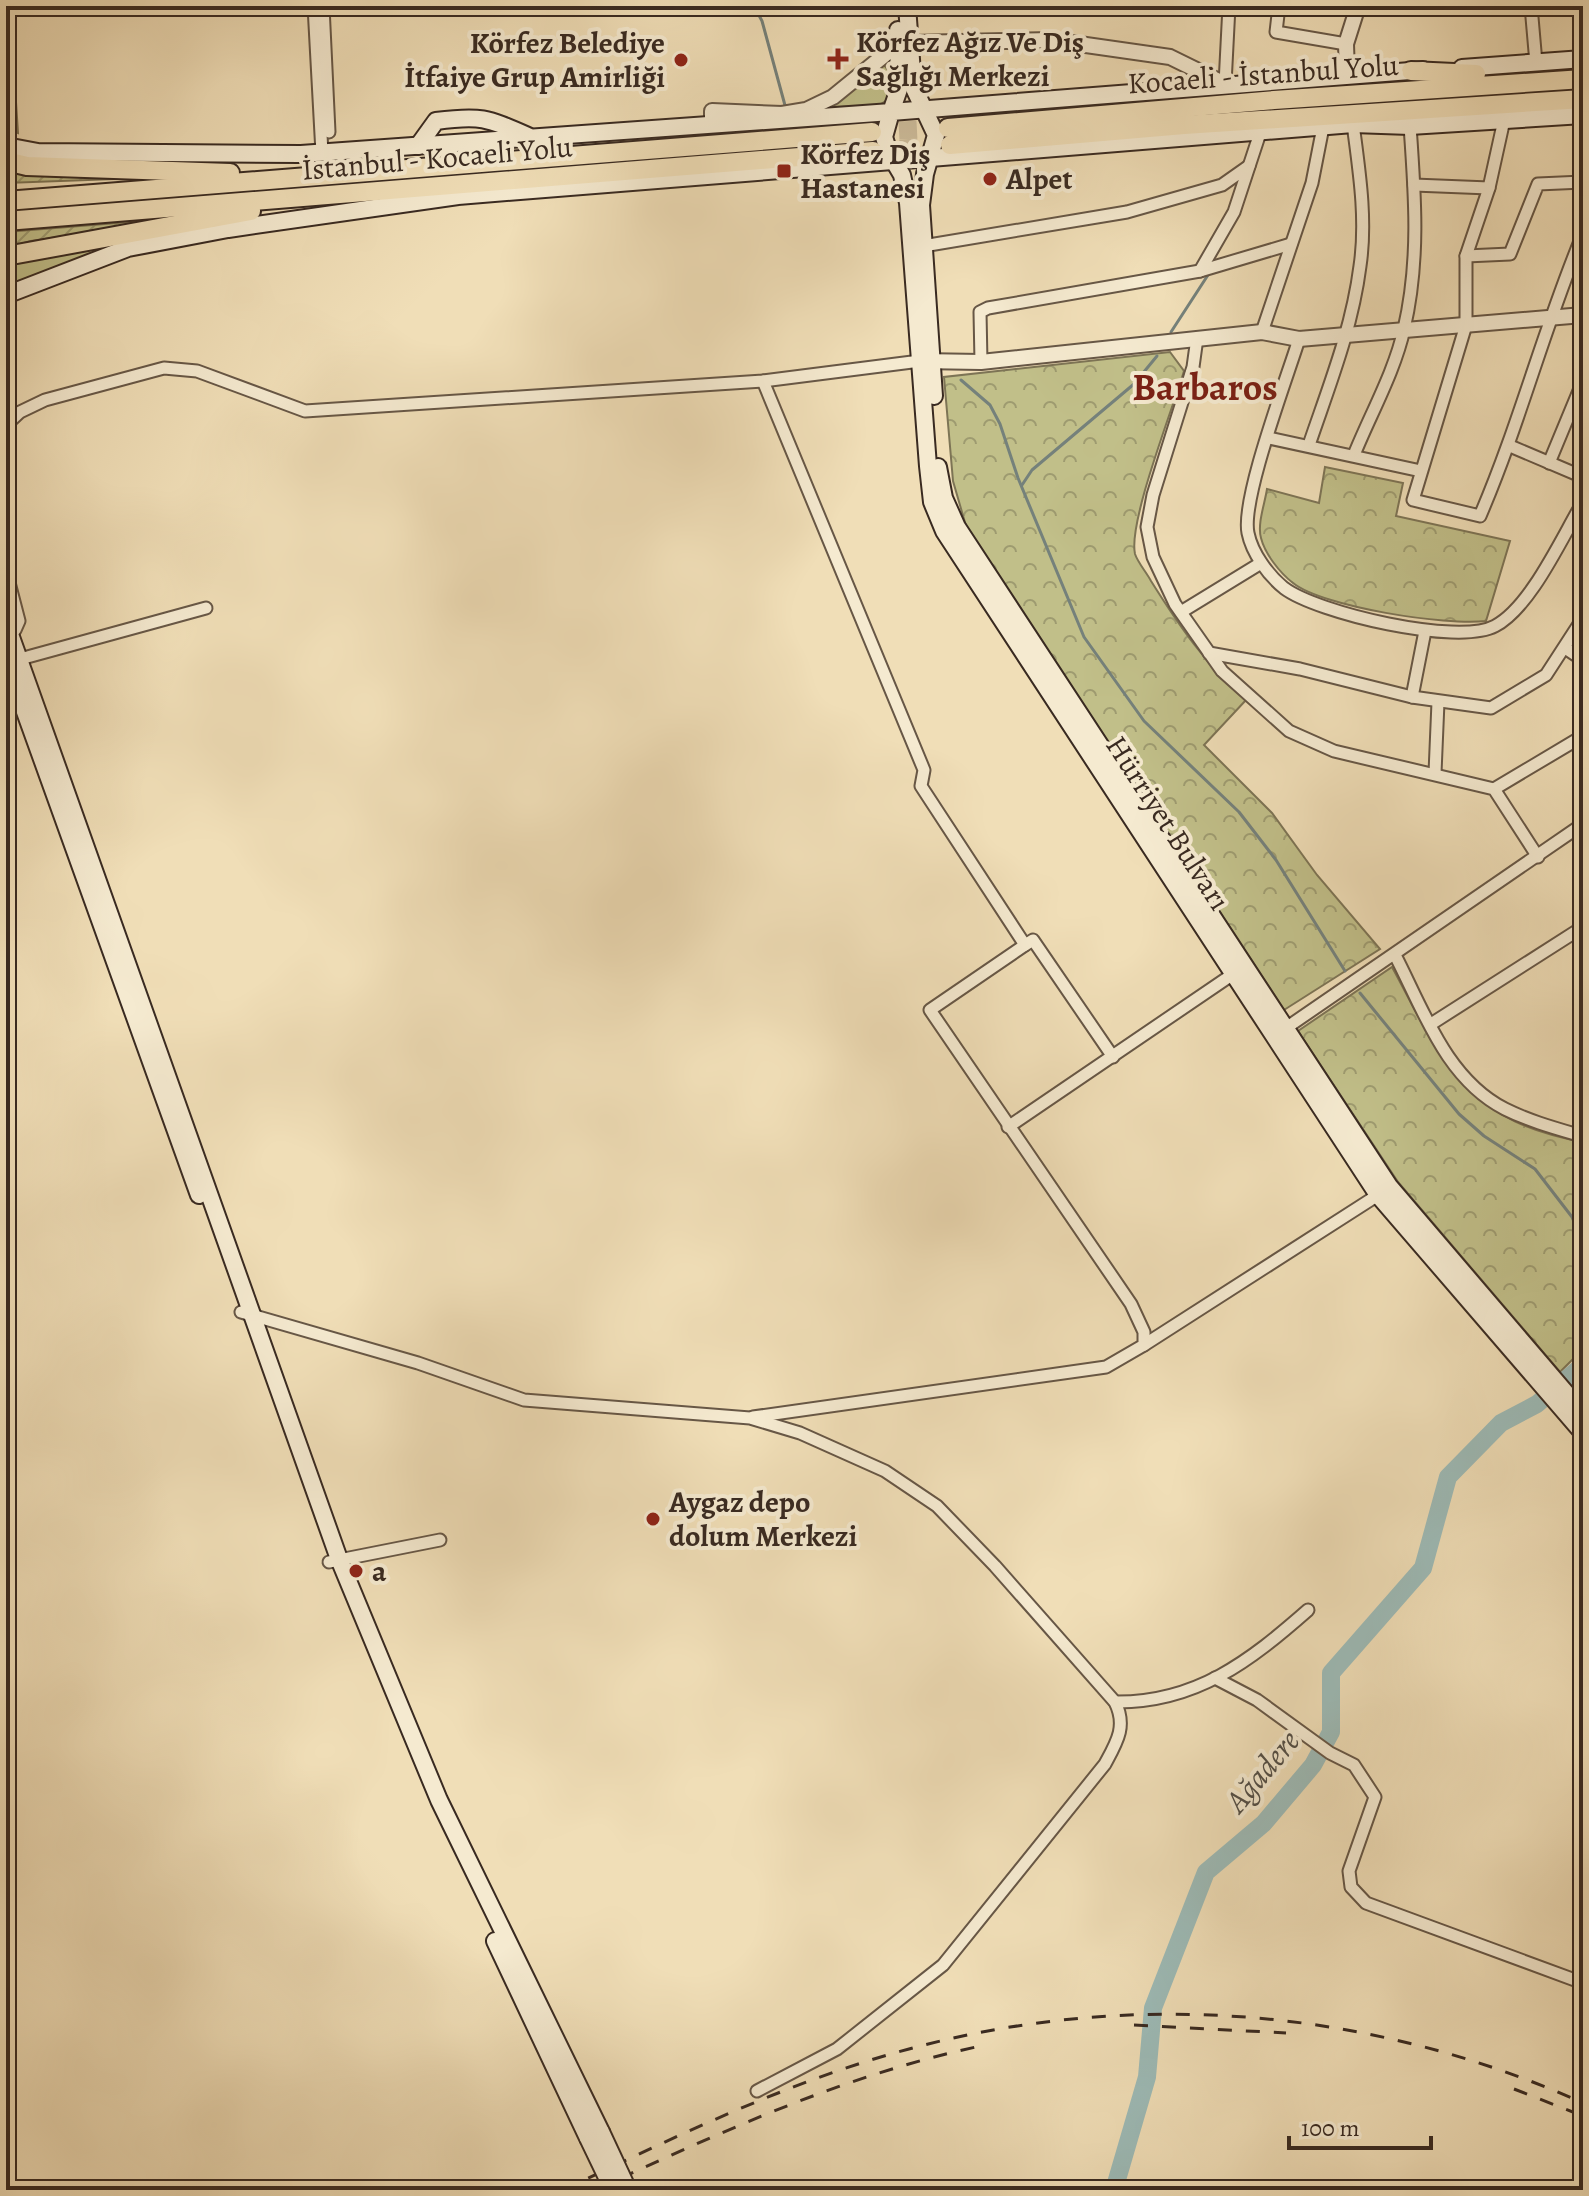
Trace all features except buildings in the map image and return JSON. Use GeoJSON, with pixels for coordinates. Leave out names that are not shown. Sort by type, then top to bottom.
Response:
{"type":"FeatureCollection","features":[{"type":"Feature","properties":{"kind":"highway"},"geometry":{"type":"LineString","coordinates":[[1411,71],[1454,75],[1583,70]]}},
{"type":"Feature","properties":{"kind":"highway","name":"Kocaeli - İstanbul Yolu"},"geometry":{"type":"LineString","coordinates":[[1583,79],[1274,100],[949,136],[1583,100]]}},
{"type":"Feature","properties":{"kind":"highway"},"geometry":{"type":"LineString","coordinates":[[1353,124],[1583,100]]}},
{"type":"Feature","properties":{"kind":"highway","name":"İstanbul - Kocaeli Yolu"},"geometry":{"type":"LineString","coordinates":[[6,221],[361,193],[872,142],[349,176]]}},
{"type":"Feature","properties":{"kind":"highway"},"geometry":{"type":"LineString","coordinates":[[6,161],[43,166],[349,176]]}},
{"type":"Feature","properties":{"kind":"highway"},"geometry":{"type":"LineString","coordinates":[[6,201],[349,176]]}},
{"type":"Feature","properties":{"kind":"highway"},"geometry":{"type":"LineString","coordinates":[[6,256],[41,247],[202,222],[324,196]]}},
{"type":"Feature","properties":{"kind":"main road","name":"Hürriyet Bulvarı"},"geometry":{"type":"LineString","coordinates":[[896,6],[913,86],[936,135],[922,193],[926,360]]}},
{"type":"Feature","properties":{"kind":"main road","name":"Hürriyet Bulvarı"},"geometry":{"type":"LineString","coordinates":[[907,6],[899,89],[884,137],[902,175],[908,203],[938,464],[944,498],[957,527],[1378,1195],[1548,1383],[1564,1400],[1583,1413]]}},
{"type":"Feature","properties":{"kind":"main road"},"geometry":{"type":"LineString","coordinates":[[6,146],[38,152],[326,152],[533,138],[712,118],[891,112],[1347,74],[1583,59]]}},
{"type":"Feature","properties":{"kind":"main road"},"geometry":{"type":"LineString","coordinates":[[6,295],[108,254],[228,229],[458,196],[1353,124],[1410,126],[1583,115]]}},
{"type":"Feature","properties":{"kind":"main road"},"geometry":{"type":"LineString","coordinates":[[418,146],[436,121],[474,116],[487,118],[533,138]]}},
{"type":"Feature","properties":{"kind":"main road"},"geometry":{"type":"LineString","coordinates":[[6,153],[27,158],[312,163],[322,160],[326,152]]}},
{"type":"Feature","properties":{"kind":"main road"},"geometry":{"type":"LineString","coordinates":[[361,193],[458,196]]}},
{"type":"Feature","properties":{"kind":"main road"},"geometry":{"type":"LineString","coordinates":[[228,229],[324,196]]}},
{"type":"Feature","properties":{"kind":"main road"},"geometry":{"type":"LineString","coordinates":[[7,630],[13,659],[334,1561],[439,1800],[594,2135],[613,2190]]}},
{"type":"Feature","properties":{"kind":"main road","name":"Hürriyet Bulvarı"},"geometry":{"type":"LineString","coordinates":[[1239,970],[1286,1028],[1389,1186],[1548,1383]]}},
{"type":"Feature","properties":{"kind":"main road","name":"Hürriyet Bulvarı"},"geometry":{"type":"LineString","coordinates":[[1564,1400],[1583,1433]]}},
{"type":"Feature","properties":{"kind":"main road"},"geometry":{"type":"LineString","coordinates":[[594,2135],[628,2190]]}},
{"type":"Feature","properties":{"kind":"street"},"geometry":{"type":"LineString","coordinates":[[314,6],[326,152]]}},
{"type":"Feature","properties":{"kind":"street"},"geometry":{"type":"LineString","coordinates":[[323,6],[326,152]]}},
{"type":"Feature","properties":{"kind":"street"},"geometry":{"type":"LineString","coordinates":[[712,118],[806,110],[833,97],[904,43],[1051,40],[1170,57],[1225,84],[1229,6]]}},
{"type":"Feature","properties":{"kind":"street"},"geometry":{"type":"LineString","coordinates":[[1279,6],[1276,32],[1346,44]]}},
{"type":"Feature","properties":{"kind":"street"},"geometry":{"type":"LineString","coordinates":[[1347,74],[1346,44],[1358,6]]}},
{"type":"Feature","properties":{"kind":"street"},"geometry":{"type":"LineString","coordinates":[[1531,6],[1536,63]]}},
{"type":"Feature","properties":{"kind":"street"},"geometry":{"type":"LineString","coordinates":[[1504,120],[1489,188],[1466,256],[1466,325],[1413,500],[1480,516],[1510,446],[1549,316],[1583,234]]}},
{"type":"Feature","properties":{"kind":"street"},"geometry":{"type":"LineString","coordinates":[[1309,445],[1348,334],[1361,264],[1362,195],[1353,124]]}},
{"type":"Feature","properties":{"kind":"street"},"geometry":{"type":"LineString","coordinates":[[1354,455],[1404,332],[1417,233],[1410,126]]}},
{"type":"Feature","properties":{"kind":"street"},"geometry":{"type":"LineString","coordinates":[[1262,332],[1312,183],[1323,127]]}},
{"type":"Feature","properties":{"kind":"street"},"geometry":{"type":"LineString","coordinates":[[1200,271],[1234,212],[1260,133]]}},
{"type":"Feature","properties":{"kind":"street"},"geometry":{"type":"LineString","coordinates":[[923,246],[1127,212],[1222,185],[1249,166]]}},
{"type":"Feature","properties":{"kind":"street"},"geometry":{"type":"LineString","coordinates":[[1466,256],[1510,254],[1538,184],[1583,182]]}},
{"type":"Feature","properties":{"kind":"street"},"geometry":{"type":"LineString","coordinates":[[1414,185],[1489,188]]}},
{"type":"Feature","properties":{"kind":"street"},"geometry":{"type":"LineString","coordinates":[[981,362],[979,319],[980,312],[988,308],[1200,271],[1291,244]]}},
{"type":"Feature","properties":{"kind":"street"},"geometry":{"type":"LineString","coordinates":[[6,425],[31,405],[164,368],[197,371],[305,411],[763,381],[926,360],[981,362],[1262,332],[1299,339],[1583,315]]}},
{"type":"Feature","properties":{"kind":"street"},"geometry":{"type":"LineString","coordinates":[[1197,338],[1193,367],[1153,495],[1147,527],[1153,557],[1181,612],[1222,671],[1289,731],[1334,751],[1494,789],[1583,736]]}},
{"type":"Feature","properties":{"kind":"street"},"geometry":{"type":"LineString","coordinates":[[1299,339],[1251,494],[1248,532],[1261,563],[1285,588],[1315,604],[1425,631],[1470,634],[1496,626],[1522,603],[1583,502]]}},
{"type":"Feature","properties":{"kind":"street"},"geometry":{"type":"LineString","coordinates":[[763,381],[924,770],[921,786],[1025,945]]}},
{"type":"Feature","properties":{"kind":"street"},"geometry":{"type":"LineString","coordinates":[[1549,463],[1583,381]]}},
{"type":"Feature","properties":{"kind":"street"},"geometry":{"type":"LineString","coordinates":[[1269,438],[1421,471]]}},
{"type":"Feature","properties":{"kind":"street"},"geometry":{"type":"LineString","coordinates":[[1510,446],[1583,477]]}},
{"type":"Feature","properties":{"kind":"street"},"geometry":{"type":"LineString","coordinates":[[1181,612],[1261,563]]}},
{"type":"Feature","properties":{"kind":"street"},"geometry":{"type":"LineString","coordinates":[[6,571],[19,621],[7,630]]}},
{"type":"Feature","properties":{"kind":"street"},"geometry":{"type":"LineString","coordinates":[[13,659],[206,608]]}},
{"type":"Feature","properties":{"kind":"street"},"geometry":{"type":"LineString","coordinates":[[1209,653],[1300,669],[1412,697],[1491,708],[1546,675],[1583,618]]}},
{"type":"Feature","properties":{"kind":"street"},"geometry":{"type":"LineString","coordinates":[[1412,697],[1425,631]]}},
{"type":"Feature","properties":{"kind":"street"},"geometry":{"type":"LineString","coordinates":[[1565,648],[1583,660]]}},
{"type":"Feature","properties":{"kind":"street"},"geometry":{"type":"LineString","coordinates":[[1435,773],[1438,702]]}},
{"type":"Feature","properties":{"kind":"street"},"geometry":{"type":"LineString","coordinates":[[1494,789],[1538,857]]}},
{"type":"Feature","properties":{"kind":"street"},"geometry":{"type":"LineString","coordinates":[[1286,1028],[1583,824]]}},
{"type":"Feature","properties":{"kind":"street"},"geometry":{"type":"LineString","coordinates":[[1431,1024],[1583,927]]}},
{"type":"Feature","properties":{"kind":"street"},"geometry":{"type":"LineString","coordinates":[[1113,1057],[1033,940],[930,1010],[1131,1304],[1144,1332],[1144,1345]]}},
{"type":"Feature","properties":{"kind":"street"},"geometry":{"type":"LineString","coordinates":[[1395,955],[1444,1053],[1487,1097],[1538,1122],[1575,1134],[1583,1133]]}},
{"type":"Feature","properties":{"kind":"street"},"geometry":{"type":"LineString","coordinates":[[1008,1127],[1239,970]]}},
{"type":"Feature","properties":{"kind":"street"},"geometry":{"type":"LineString","coordinates":[[750,1418],[1106,1367],[1378,1195]]}},
{"type":"Feature","properties":{"kind":"street"},"geometry":{"type":"LineString","coordinates":[[247,1313],[418,1363],[524,1400],[750,1418],[800,1433],[885,1471],[937,1506],[995,1566],[1115,1702],[1122,1716],[1119,1738],[1105,1764],[954,1954],[837,2049],[757,2091]]}},
{"type":"Feature","properties":{"kind":"street"},"geometry":{"type":"LineString","coordinates":[[334,1561],[440,1540]]}},
{"type":"Feature","properties":{"kind":"street"},"geometry":{"type":"LineString","coordinates":[[1115,1702],[1163,1699],[1215,1678],[1253,1658],[1308,1610]]}},
{"type":"Feature","properties":{"kind":"street"},"geometry":{"type":"LineString","coordinates":[[1215,1678],[1257,1700],[1330,1753],[1354,1765],[1375,1797],[1349,1871],[1351,1887],[1366,1903],[1583,1983]]}},
{"type":"Feature","properties":{"kind":"green space"},"geometry":{"type":"Polygon","coordinates":[[[6,23],[11,24],[18,133],[6,129],[6,23]]]}},
{"type":"Feature","properties":{"kind":"green space"},"geometry":{"type":"Polygon","coordinates":[[[883,64],[890,72],[887,100],[878,106],[830,107],[883,64]]]}},
{"type":"Feature","properties":{"kind":"green space"},"geometry":{"type":"Polygon","coordinates":[[[6,167],[171,177],[6,183],[6,167]]]}},
{"type":"Feature","properties":{"kind":"green space"},"geometry":{"type":"Polygon","coordinates":[[[191,217],[31,241],[6,248],[6,232],[191,217]]]}},
{"type":"Feature","properties":{"kind":"green space"},"geometry":{"type":"Polygon","coordinates":[[[228,229],[6,288],[6,265],[36,254],[228,229]]]}},
{"type":"Feature","properties":{"kind":"green space"},"geometry":{"type":"Polygon","coordinates":[[[1170,352],[1184,371],[1138,517],[1135,554],[1194,644],[1218,674],[1246,700],[1204,745],[1272,813],[1317,875],[1380,949],[1284,1010],[966,526],[953,481],[944,377],[1170,352]]]}},
{"type":"Feature","properties":{"kind":"green space"},"geometry":{"type":"Polygon","coordinates":[[[1325,467],[1403,483],[1396,516],[1510,541],[1486,621],[1415,618],[1357,607],[1308,592],[1288,579],[1269,557],[1261,538],[1267,489],[1319,503],[1325,467]]]}},
{"type":"Feature","properties":{"kind":"green space"},"geometry":{"type":"Polygon","coordinates":[[[1392,967],[1427,1032],[1462,1083],[1483,1102],[1510,1119],[1542,1132],[1583,1142],[1583,1325],[1574,1358],[1560,1372],[1398,1182],[1298,1031],[1392,967]]]}},
{"type":"Feature","properties":{"kind":"waterway"},"geometry":{"type":"LineString","coordinates":[[754,6],[762,21],[786,109]]}},
{"type":"Feature","properties":{"kind":"waterway"},"geometry":{"type":"LineString","coordinates":[[1171,332],[1208,275]]}},
{"type":"Feature","properties":{"kind":"waterway"},"geometry":{"type":"LineString","coordinates":[[1022,485],[1032,470],[1134,384],[1157,356]]}},
{"type":"Feature","properties":{"kind":"waterway"},"geometry":{"type":"LineString","coordinates":[[961,380],[990,405],[1000,424],[1018,478],[1084,637],[1144,721],[1239,812],[1276,860],[1345,971]]}},
{"type":"Feature","properties":{"kind":"waterway"},"geometry":{"type":"LineString","coordinates":[[1360,993],[1459,1114],[1484,1136],[1535,1169],[1572,1217],[1583,1244]]}},
{"type":"Feature","properties":{"kind":"waterway","name":"Ağadere"},"geometry":{"type":"LineString","coordinates":[[1114,2190],[1147,2077],[1153,2008],[1206,1872],[1264,1823],[1313,1765],[1331,1732],[1331,1673],[1423,1568],[1448,1477],[1501,1423],[1537,1404],[1583,1365]]}},
{"type":"Feature","properties":{"kind":"tunnel"},"geometry":{"type":"LineString","coordinates":[[872,132],[948,128]]}},
{"type":"Feature","properties":{"kind":"tunnel"},"geometry":{"type":"LineString","coordinates":[[873,151],[946,145]]}},
{"type":"Feature","properties":{"kind":"railway"},"geometry":{"type":"LineString","coordinates":[[563,2190],[733,2112],[864,2062],[994,2030],[1079,2018],[1165,2014],[1251,2018],[1336,2028],[1420,2046],[1503,2071],[1583,2103]]}},
{"type":"Feature","properties":{"kind":"railway"},"geometry":{"type":"LineString","coordinates":[[1134,2025],[1286,2033]]}},
{"type":"Feature","properties":{"kind":"railway"},"geometry":{"type":"LineString","coordinates":[[595,2190],[735,2127],[829,2090],[926,2059],[976,2047]]}},
{"type":"Feature","properties":{"kind":"railway"},"geometry":{"type":"LineString","coordinates":[[1514,2089],[1583,2116]]}},
{"type":"Feature","properties":{"kind":"place","name":"Körfez Ağız Ve Diş Sağlığı Merkezi"},"geometry":{"type":"Point","coordinates":[838,59]}},
{"type":"Feature","properties":{"kind":"place","name":"Körfez Belediye İtfaiye Grup Amirliği"},"geometry":{"type":"Point","coordinates":[681,60]}},
{"type":"Feature","properties":{"kind":"place","name":"Körfez Diş Hastanesi"},"geometry":{"type":"Point","coordinates":[784,171]}},
{"type":"Feature","properties":{"kind":"place","name":"Alpet"},"geometry":{"type":"Point","coordinates":[990,179]}},
{"type":"Feature","properties":{"kind":"place","name":"Aygaz depo dolum Merkezi"},"geometry":{"type":"Point","coordinates":[653,1519]}},
{"type":"Feature","properties":{"kind":"place","name":"a"},"geometry":{"type":"Point","coordinates":[356,1571]}},
{"type":"Feature","properties":{"kind":"district","name":"Barbaros"},"geometry":{"type":"Point","coordinates":[1205,387]}}]}
